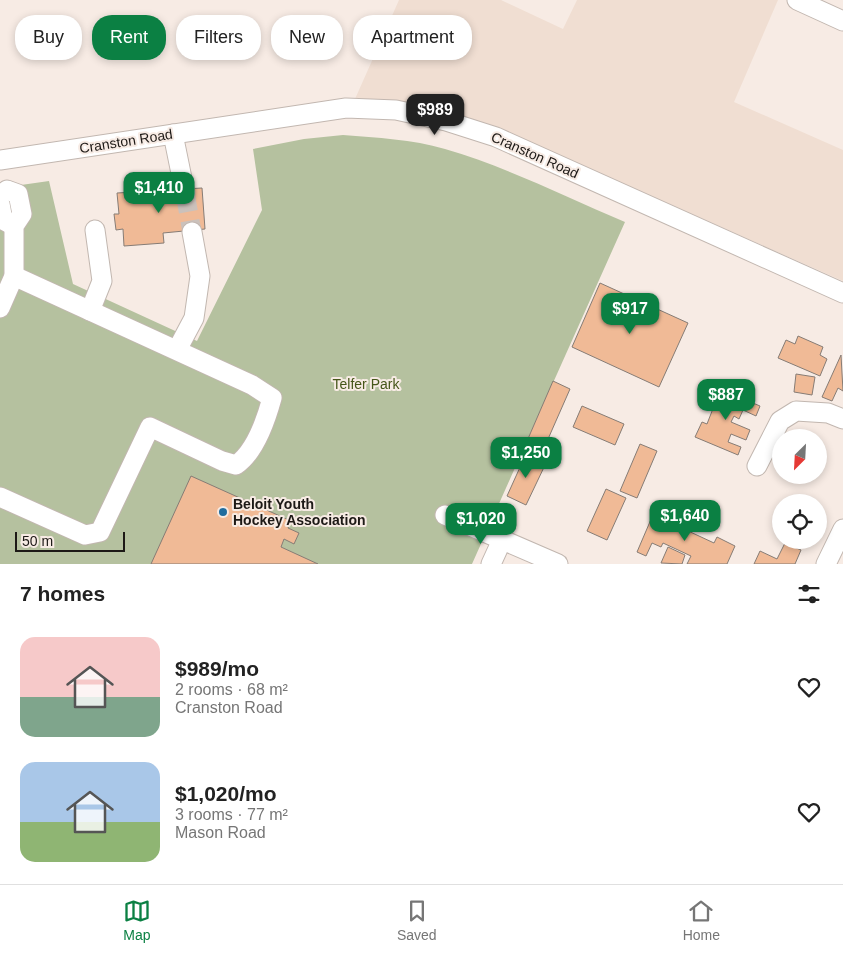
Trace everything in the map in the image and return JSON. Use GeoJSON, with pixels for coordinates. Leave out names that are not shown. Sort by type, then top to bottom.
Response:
{"type":"FeatureCollection","features":[{"type":"Feature","properties":{"kind":"street"},"geometry":{"type":"LineString","coordinates":[[797,0],[843,21]]}},
{"type":"Feature","properties":{"kind":"street","name":"Cranston Road"},"geometry":{"type":"LineString","coordinates":[[0,160],[346,108],[396,110],[446,121],[496,137],[843,293]]}},
{"type":"Feature","properties":{"kind":"street"},"geometry":{"type":"LineString","coordinates":[[173,134],[185,193]]}},
{"type":"Feature","properties":{"kind":"street"},"geometry":{"type":"LineString","coordinates":[[0,165],[3,220],[14,226],[14,276],[0,308]]}},
{"type":"Feature","properties":{"kind":"street"},"geometry":{"type":"LineString","coordinates":[[90,311],[102,281],[95,230]]}},
{"type":"Feature","properties":{"kind":"street"},"geometry":{"type":"LineString","coordinates":[[177,350],[194,318],[200,276],[192,232]]}},
{"type":"Feature","properties":{"kind":"street"},"geometry":{"type":"LineString","coordinates":[[0,497],[85,535],[100,532],[150,427],[236,466],[245,459],[268,413],[272,398],[252,386],[177,350],[14,276]]}},
{"type":"Feature","properties":{"kind":"street"},"geometry":{"type":"LineString","coordinates":[[757,466],[780,421],[796,412],[828,413],[843,419]]}},
{"type":"Feature","properties":{"kind":"street"},"geometry":{"type":"LineString","coordinates":[[445,515],[558,564]]}},
{"type":"Feature","properties":{"kind":"street"},"geometry":{"type":"LineString","coordinates":[[826,564],[843,529]]}},
{"type":"Feature","properties":{"kind":"street"},"geometry":{"type":"LineString","coordinates":[[491,564],[502,540]]}},
{"type":"Feature","properties":{"kind":"shaded area"},"geometry":{"type":"Polygon","coordinates":[[[399,0],[501,0],[563,29],[577,0],[778,0],[734,102],[843,150],[843,281],[488,124],[419,106],[380,100],[355,99],[372,60],[472,60],[472,15],[392,15],[399,0]]]}},
{"type":"Feature","properties":{"kind":"green space","name":"Telfer Park"},"geometry":{"type":"Polygon","coordinates":[[[343,135],[407,141],[468,156],[514,173],[625,222],[472,564],[0,564],[0,188],[49,181],[73,284],[197,341],[262,210],[253,149],[304,139],[343,135]]]}},
{"type":"Feature","properties":{"kind":"building"},"geometry":{"type":"Polygon","coordinates":[[[202,188],[205,229],[163,233],[164,243],[124,246],[123,229],[116,230],[114,214],[119,214],[117,193],[202,188]]]}},
{"type":"Feature","properties":{"kind":"building"},"geometry":{"type":"Polygon","coordinates":[[[600,283],[688,323],[659,387],[572,347],[600,283]]]}},
{"type":"Feature","properties":{"kind":"building"},"geometry":{"type":"Polygon","coordinates":[[[798,336],[823,347],[820,355],[827,359],[820,376],[778,358],[786,340],[795,344],[798,336]]]}},
{"type":"Feature","properties":{"kind":"building"},"geometry":{"type":"Polygon","coordinates":[[[841,355],[843,391],[838,388],[832,401],[822,397],[841,355]]]}},
{"type":"Feature","properties":{"kind":"building"},"geometry":{"type":"Polygon","coordinates":[[[796,374],[815,377],[812,395],[794,392],[796,374]]]}},
{"type":"Feature","properties":{"kind":"building"},"geometry":{"type":"Polygon","coordinates":[[[553,381],[570,389],[541,455],[524,448],[553,381]]]}},
{"type":"Feature","properties":{"kind":"building"},"geometry":{"type":"Polygon","coordinates":[[[717,388],[760,406],[756,416],[743,410],[739,419],[734,416],[731,422],[750,430],[746,440],[731,434],[728,442],[741,447],[738,455],[695,437],[702,422],[707,424],[714,406],[710,405],[717,388]]]}},
{"type":"Feature","properties":{"kind":"building"},"geometry":{"type":"Polygon","coordinates":[[[582,406],[624,424],[615,445],[573,427],[582,406]]]}},
{"type":"Feature","properties":{"kind":"building"},"geometry":{"type":"Polygon","coordinates":[[[640,444],[657,451],[637,498],[620,491],[640,444]]]}},
{"type":"Feature","properties":{"kind":"building"},"geometry":{"type":"Polygon","coordinates":[[[526,454],[546,463],[526,505],[507,496],[526,454]]]}},
{"type":"Feature","properties":{"kind":"building","name":"Beloit Youth Hockey Association"},"geometry":{"type":"Polygon","coordinates":[[[191,476],[291,521],[288,528],[299,533],[294,544],[284,539],[281,547],[318,564],[151,564],[191,476]]]}},
{"type":"Feature","properties":{"kind":"building"},"geometry":{"type":"Polygon","coordinates":[[[606,489],[626,498],[607,540],[587,531],[606,489]]]}},
{"type":"Feature","properties":{"kind":"building"},"geometry":{"type":"Polygon","coordinates":[[[655,510],[673,518],[671,523],[714,543],[717,537],[735,546],[727,564],[687,564],[691,556],[663,543],[661,547],[652,543],[646,556],[637,552],[655,510]]]}},
{"type":"Feature","properties":{"kind":"building"},"geometry":{"type":"Polygon","coordinates":[[[668,547],[685,555],[682,564],[661,563],[668,547]]]}},
{"type":"Feature","properties":{"kind":"building"},"geometry":{"type":"Polygon","coordinates":[[[782,549],[801,550],[795,564],[754,564],[760,551],[777,559],[782,549]]]}},
{"type":"Feature","properties":{"kind":"tunnel"},"geometry":{"type":"LineString","coordinates":[[185,193],[192,232]]}},
{"type":"Feature","properties":{"kind":"place","name":"Beloit Youth Hockey Association"},"geometry":{"type":"Point","coordinates":[223,512]}}]}
